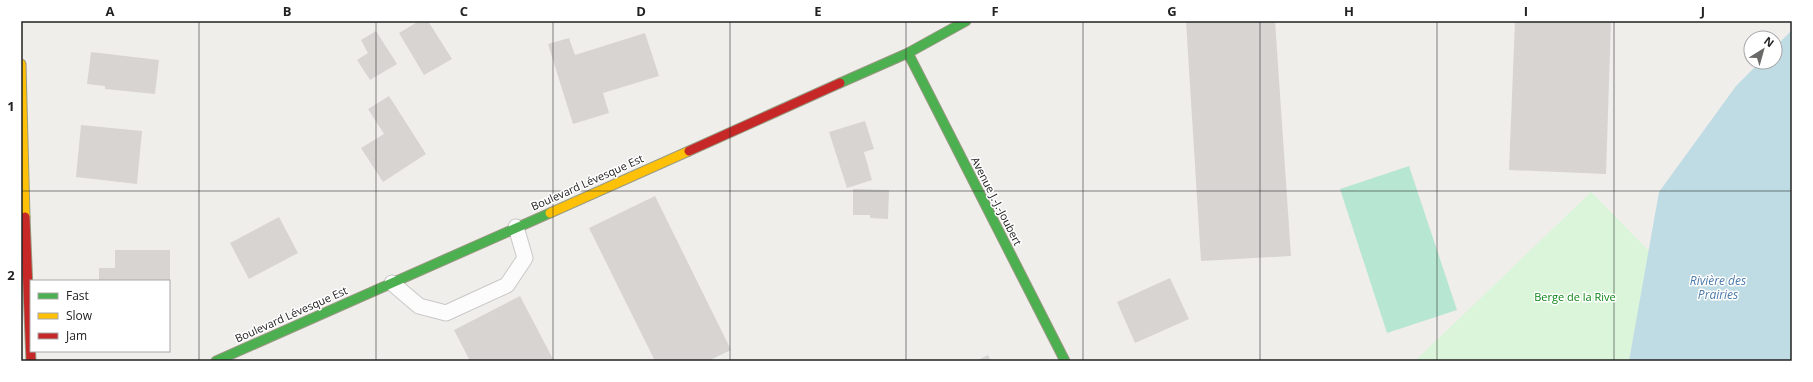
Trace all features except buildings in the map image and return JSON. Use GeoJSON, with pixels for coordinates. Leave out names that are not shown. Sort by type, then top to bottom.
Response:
{"type":"FeatureCollection","features":[{"type":"Feature","properties":{"kind":"street","name":"Boulevard Lévesque Est"},"geometry":{"type":"LineString","coordinates":[[216,361],[908,53],[966,21]]}},
{"type":"Feature","properties":{"kind":"street","name":"Avenue J.-J.-Joubert"},"geometry":{"type":"LineString","coordinates":[[908,53],[1065,361]]}},
{"type":"Feature","properties":{"kind":"street"},"geometry":{"type":"LineString","coordinates":[[21,64],[21,136],[30,338]]}},
{"type":"Feature","properties":{"kind":"lane"},"geometry":{"type":"LineString","coordinates":[[392,283],[418,306],[446,313],[507,285],[525,258],[516,227]]}},
{"type":"Feature","properties":{"kind":"green space"},"geometry":{"type":"Polygon","coordinates":[[[1409,166],[1457,310],[1387,333],[1340,189],[1409,166]]]}},
{"type":"Feature","properties":{"kind":"green space","name":"Berge de la Rive"},"geometry":{"type":"Polygon","coordinates":[[[1591,192],[1649,251],[1629,361],[1415,361],[1591,192]]]}},
{"type":"Feature","properties":{"kind":"water","name":"Rivière des Prairies"},"geometry":{"type":"Polygon","coordinates":[[[1792,30],[1792,361],[1629,361],[1659,192],[1736,86],[1752,70],[1783,70],[1783,39],[1792,30]]]}},
{"type":"Feature","properties":{"kind":"traffic: fast"},"geometry":{"type":"LineString","coordinates":[[840,83],[908,53],[966,21]]}},
{"type":"Feature","properties":{"kind":"traffic: fast"},"geometry":{"type":"LineString","coordinates":[[908,53],[1065,361]]}},
{"type":"Feature","properties":{"kind":"traffic: fast"},"geometry":{"type":"LineString","coordinates":[[216,361],[550,213]]}},
{"type":"Feature","properties":{"kind":"traffic: slow"},"geometry":{"type":"LineString","coordinates":[[21,64],[25,217]]}},
{"type":"Feature","properties":{"kind":"traffic: slow"},"geometry":{"type":"LineString","coordinates":[[550,213],[689,151]]}},
{"type":"Feature","properties":{"kind":"traffic: jam"},"geometry":{"type":"LineString","coordinates":[[689,151],[840,83]]}},
{"type":"Feature","properties":{"kind":"traffic: jam"},"geometry":{"type":"LineString","coordinates":[[25,217],[30,337]]}},
{"type":"Feature","properties":{"kind":"traffic: jam"},"geometry":{"type":"LineString","coordinates":[[31,352],[31,361]]}}]}
